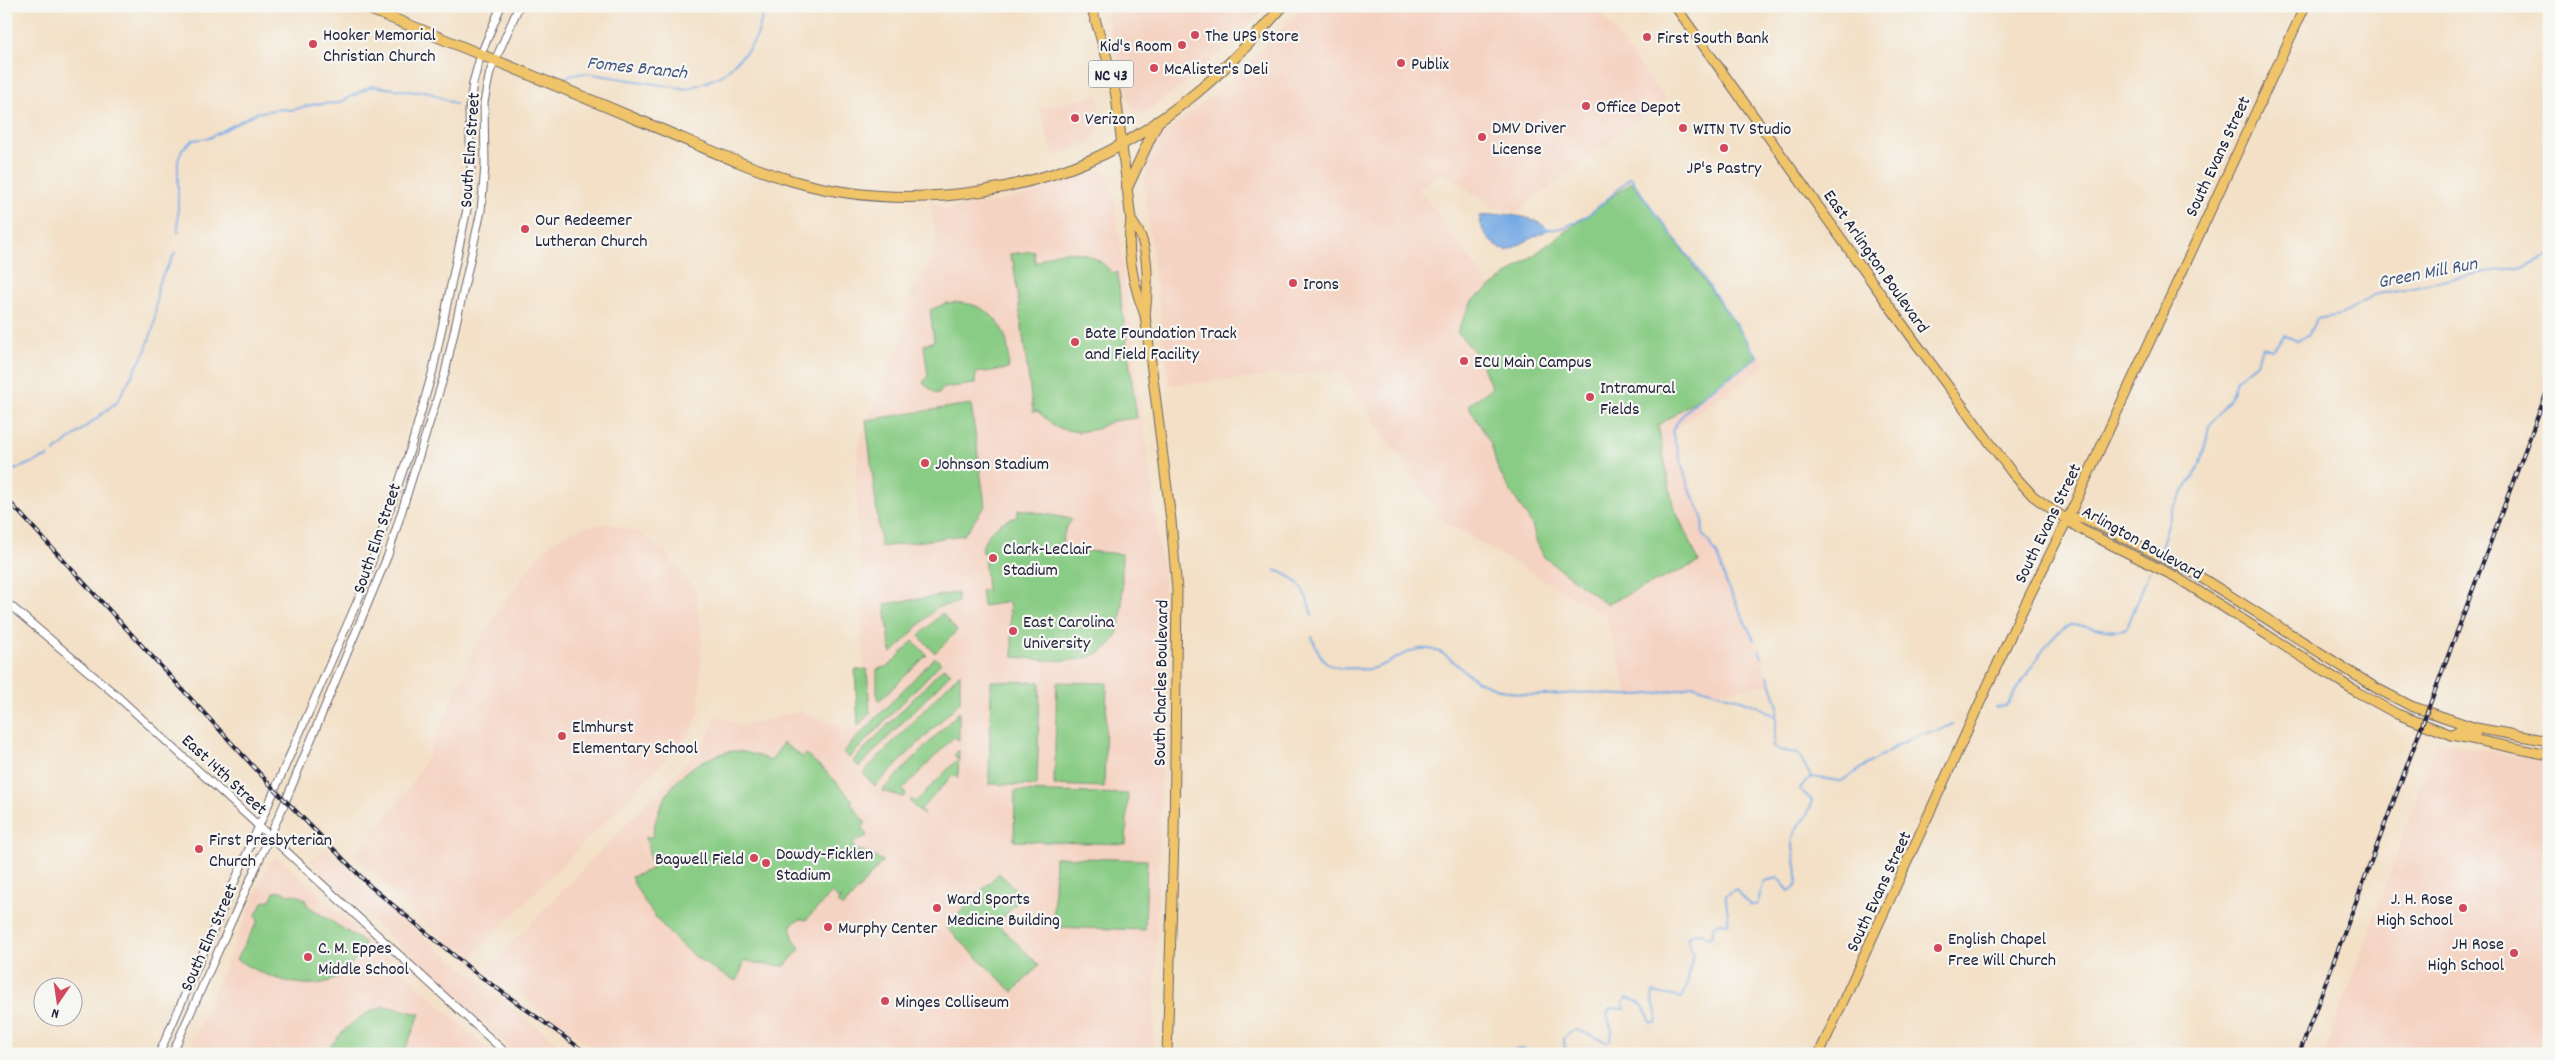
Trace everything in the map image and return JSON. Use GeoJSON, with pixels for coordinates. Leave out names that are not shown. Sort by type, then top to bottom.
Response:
{"type":"FeatureCollection","features":[{"type":"Feature","properties":{"kind":"highway"},"geometry":{"type":"LineString","coordinates":[[362,6],[758,170],[835,191],[916,197],[980,191],[1058,172],[1095,158],[1158,121],[1216,76],[1283,6]]}},
{"type":"Feature","properties":{"kind":"highway"},"geometry":{"type":"LineString","coordinates":[[1127,188],[1158,121]]}},
{"type":"Feature","properties":{"kind":"main road","name":"South Charles Boulevard"},"geometry":{"type":"LineString","coordinates":[[1090,6],[1110,68],[1116,96],[1131,220],[1128,239],[1134,284],[1145,315],[1171,520],[1178,597],[1167,1054]]}},
{"type":"Feature","properties":{"kind":"main road","name":"East Arlington Boulevard"},"geometry":{"type":"LineString","coordinates":[[1675,6],[1913,339],[2013,474],[2044,505],[2068,518]]}},
{"type":"Feature","properties":{"kind":"main road","name":"South Evans Street"},"geometry":{"type":"LineString","coordinates":[[1819,1054],[2021,613],[2068,518],[2305,6]]}},
{"type":"Feature","properties":{"kind":"main road","name":"South Charles Boulevard"},"geometry":{"type":"LineString","coordinates":[[1131,220],[1141,237],[1148,292],[1145,315]]}},
{"type":"Feature","properties":{"kind":"main road","name":"Arlington Boulevard"},"geometry":{"type":"LineString","coordinates":[[2068,518],[2084,518],[2194,573],[2364,681],[2411,706],[2450,721],[2549,742]]}},
{"type":"Feature","properties":{"kind":"main road","name":"Arlington Boulevard"},"geometry":{"type":"LineString","coordinates":[[2068,518],[2080,529],[2150,562],[2358,692],[2413,721],[2452,735],[2549,755]]}},
{"type":"Feature","properties":{"kind":"main road"},"geometry":{"type":"LineString","coordinates":[[2234,613],[2241,602]]}},
{"type":"Feature","properties":{"kind":"main road"},"geometry":{"type":"LineString","coordinates":[[2358,692],[2364,681]]}},
{"type":"Feature","properties":{"kind":"main road"},"geometry":{"type":"LineString","coordinates":[[2452,735],[2459,730],[2483,735],[2514,735]]}},
{"type":"Feature","properties":{"kind":"street","name":"South Elm Street"},"geometry":{"type":"LineString","coordinates":[[159,1054],[222,907],[362,593],[411,447],[433,370],[466,209],[471,168],[468,111],[481,54],[501,6]]}},
{"type":"Feature","properties":{"kind":"street","name":"South Elm Street"},"geometry":{"type":"LineString","coordinates":[[172,1054],[200,988],[270,836],[388,555],[438,399],[480,211],[485,166],[484,102],[495,60],[519,6]]}},
{"type":"Feature","properties":{"kind":"street","name":"East 14th Street"},"geometry":{"type":"LineString","coordinates":[[6,602],[116,695],[507,1054]]}},
{"type":"Feature","properties":{"kind":"street"},"geometry":{"type":"LineString","coordinates":[[222,907],[235,913]]}},
{"type":"Feature","properties":{"kind":"street"},"geometry":{"type":"LineString","coordinates":[[190,984],[200,988]]}},
{"type":"Feature","properties":{"kind":"shaded area"},"geometry":{"type":"Polygon","coordinates":[[[1104,6],[1255,6],[1264,9],[1194,77],[1148,110],[1137,115],[1129,101],[1104,6]]]}},
{"type":"Feature","properties":{"kind":"shaded area","name":"ECU Main Campus"},"geometry":{"type":"Polygon","coordinates":[[[1304,6],[1596,6],[1656,88],[1659,88],[1667,99],[1516,212],[1492,206],[1442,172],[1419,189],[1490,286],[1633,181],[1766,365],[1672,431],[1702,515],[1703,534],[1717,554],[1726,582],[1760,651],[1771,684],[1714,693],[1692,685],[1682,691],[1628,695],[1606,616],[1445,522],[1339,371],[1169,385],[1144,184],[1150,153],[1160,138],[1227,84],[1304,6]]]}},
{"type":"Feature","properties":{"kind":"shaded area"},"geometry":{"type":"Polygon","coordinates":[[[1097,95],[1102,120],[1092,139],[1088,144],[1053,156],[1040,109],[1097,95]]]}},
{"type":"Feature","properties":{"kind":"shaded area","name":"East Carolina University"},"geometry":{"type":"Polygon","coordinates":[[[1101,170],[1109,176],[1113,188],[1164,581],[1165,651],[1153,1054],[602,1054],[485,971],[697,751],[705,741],[717,716],[743,726],[801,711],[854,731],[865,719],[856,476],[859,440],[903,337],[909,297],[926,271],[936,238],[931,201],[943,209],[991,203],[1022,196],[1101,170]]]}},
{"type":"Feature","properties":{"kind":"shaded area","name":"Elmhurst Elementary School"},"geometry":{"type":"Polygon","coordinates":[[[610,524],[638,532],[665,552],[695,590],[702,636],[699,710],[693,729],[682,743],[470,959],[430,928],[355,856],[412,784],[430,752],[473,650],[529,567],[551,543],[568,533],[587,526],[610,524]]]}},
{"type":"Feature","properties":{"kind":"shaded area","name":"J. H. Rose High School"},"geometry":{"type":"Polygon","coordinates":[[[2437,741],[2549,762],[2549,1054],[2325,1054],[2437,741]]]}},
{"type":"Feature","properties":{"kind":"shaded area"},"geometry":{"type":"Polygon","coordinates":[[[326,848],[388,909],[572,1054],[516,1054],[309,862],[326,848]]]}},
{"type":"Feature","properties":{"kind":"shaded area","name":"C. M. Eppes Middle School"},"geometry":{"type":"Polygon","coordinates":[[[276,856],[493,1054],[187,1054],[270,861],[276,856]]]}},
{"type":"Feature","properties":{"kind":"green space","name":"Intramural Fields"},"geometry":{"type":"Polygon","coordinates":[[[1633,181],[1758,357],[1658,426],[1673,505],[1699,562],[1606,604],[1544,557],[1537,543],[1532,525],[1505,482],[1497,466],[1491,444],[1468,405],[1492,388],[1478,356],[1457,332],[1472,301],[1633,181]]]}},
{"type":"Feature","properties":{"kind":"green space","name":"Bate Foundation Track and Field Facility"},"geometry":{"type":"Polygon","coordinates":[[[1034,251],[1035,263],[1058,253],[1075,252],[1092,257],[1106,266],[1112,273],[1117,272],[1137,418],[1112,421],[1097,429],[1078,432],[1057,428],[1037,411],[1033,412],[1013,260],[1011,260],[1010,254],[1034,251]]]}},
{"type":"Feature","properties":{"kind":"green space"},"geometry":{"type":"Polygon","coordinates":[[[947,303],[962,303],[975,306],[986,311],[995,319],[1002,329],[1006,341],[1009,354],[1008,369],[976,373],[975,384],[943,388],[938,395],[923,383],[928,376],[924,345],[934,341],[930,310],[947,303]]]}},
{"type":"Feature","properties":{"kind":"green space","name":"Johnson Stadium"},"geometry":{"type":"Polygon","coordinates":[[[971,404],[985,506],[964,535],[881,547],[866,420],[971,404]]]}},
{"type":"Feature","properties":{"kind":"green space"},"geometry":{"type":"Polygon","coordinates":[[[1018,509],[1072,519],[1065,530],[1061,549],[1122,554],[1120,624],[1114,639],[1104,650],[1076,660],[1060,661],[1013,657],[1009,602],[983,606],[981,591],[987,590],[984,552],[981,551],[986,538],[994,528],[1004,521],[1017,517],[1018,509]]]}},
{"type":"Feature","properties":{"kind":"green space"},"geometry":{"type":"Polygon","coordinates":[[[957,593],[958,603],[937,607],[891,654],[885,604],[957,593]]]}},
{"type":"Feature","properties":{"kind":"green space"},"geometry":{"type":"Polygon","coordinates":[[[942,613],[957,631],[935,653],[919,636],[942,613]]]}},
{"type":"Feature","properties":{"kind":"green space"},"geometry":{"type":"Polygon","coordinates":[[[913,641],[927,655],[879,701],[877,697],[877,669],[889,666],[913,641]]]}},
{"type":"Feature","properties":{"kind":"green space"},"geometry":{"type":"Polygon","coordinates":[[[935,657],[941,663],[849,758],[843,752],[935,657]]]}},
{"type":"Feature","properties":{"kind":"green space"},"geometry":{"type":"Polygon","coordinates":[[[944,667],[951,673],[859,767],[853,761],[944,667]]]}},
{"type":"Feature","properties":{"kind":"green space"},"geometry":{"type":"Polygon","coordinates":[[[867,669],[870,713],[858,726],[855,670],[867,669]]]}},
{"type":"Feature","properties":{"kind":"green space"},"geometry":{"type":"Polygon","coordinates":[[[960,673],[960,702],[875,786],[863,773],[960,673]]]}},
{"type":"Feature","properties":{"kind":"green space"},"geometry":{"type":"Polygon","coordinates":[[[991,681],[1040,682],[1037,786],[989,784],[991,681]]]}},
{"type":"Feature","properties":{"kind":"green space"},"geometry":{"type":"Polygon","coordinates":[[[1057,682],[1107,683],[1104,787],[1054,785],[1057,682]]]}},
{"type":"Feature","properties":{"kind":"green space"},"geometry":{"type":"Polygon","coordinates":[[[959,712],[959,740],[954,737],[902,790],[906,794],[903,797],[882,791],[959,712]]]}},
{"type":"Feature","properties":{"kind":"green space","name":"Dowdy-Ficklen Stadium"},"geometry":{"type":"Polygon","coordinates":[[[783,743],[803,757],[806,754],[831,776],[853,801],[851,803],[866,824],[862,828],[867,836],[853,843],[855,850],[863,851],[883,861],[843,907],[837,903],[843,896],[839,900],[832,893],[806,920],[801,919],[791,924],[793,937],[800,949],[785,966],[759,964],[745,960],[737,981],[705,963],[675,939],[650,909],[631,877],[652,869],[646,837],[652,837],[664,800],[688,770],[712,757],[731,751],[748,753],[771,761],[783,743]]]}},
{"type":"Feature","properties":{"kind":"green space"},"geometry":{"type":"Polygon","coordinates":[[[959,750],[958,778],[953,775],[921,809],[924,813],[923,815],[909,801],[911,799],[915,802],[958,759],[954,755],[959,750]]]}},
{"type":"Feature","properties":{"kind":"green space"},"geometry":{"type":"Polygon","coordinates":[[[1015,791],[1128,794],[1126,844],[1014,841],[1015,791]]]}},
{"type":"Feature","properties":{"kind":"green space"},"geometry":{"type":"Polygon","coordinates":[[[1055,857],[1147,860],[1145,930],[1053,927],[1055,857]]]}},
{"type":"Feature","properties":{"kind":"green space"},"geometry":{"type":"Polygon","coordinates":[[[999,873],[1023,896],[997,924],[1039,965],[1013,992],[946,927],[999,873]]]}},
{"type":"Feature","properties":{"kind":"green space"},"geometry":{"type":"Polygon","coordinates":[[[282,891],[305,899],[308,906],[365,943],[345,972],[333,980],[305,984],[275,978],[236,959],[258,921],[256,914],[263,902],[270,900],[274,892],[282,891]]]}},
{"type":"Feature","properties":{"kind":"green space"},"geometry":{"type":"Polygon","coordinates":[[[385,1006],[420,1014],[403,1054],[325,1054],[351,1024],[375,1009],[385,1006]]]}},
{"type":"Feature","properties":{"kind":"water"},"geometry":{"type":"Polygon","coordinates":[[[1505,214],[1534,220],[1548,230],[1507,251],[1491,242],[1484,233],[1480,216],[1505,214]]]}},
{"type":"Feature","properties":{"kind":"waterway","name":"Fomes Branch"},"geometry":{"type":"LineString","coordinates":[[557,81],[572,75],[586,73],[687,89],[724,74],[748,50],[757,36],[765,6]]}},
{"type":"Feature","properties":{"kind":"waterway","name":"Fomes Branch"},"geometry":{"type":"LineString","coordinates":[[178,233],[178,161],[182,149],[193,140],[209,138],[256,113],[279,109],[292,110],[315,104],[338,103],[372,86],[416,92],[426,91],[455,104]]}},
{"type":"Feature","properties":{"kind":"waterway"},"geometry":{"type":"LineString","coordinates":[[1545,230],[1558,229],[1581,219],[1603,203],[1631,177],[1638,190],[1694,264],[1758,357],[1699,399],[1688,409],[1672,431],[1688,486],[1702,515],[1703,534],[1717,554],[1726,582],[1754,640]]}},
{"type":"Feature","properties":{"kind":"waterway","name":"Fomes Branch"},"geometry":{"type":"LineString","coordinates":[[54,452],[117,402],[145,352],[154,326],[158,284],[175,253]]}},
{"type":"Feature","properties":{"kind":"waterway","name":"Green Mill Run"},"geometry":{"type":"LineString","coordinates":[[2161,547],[2173,508],[2201,464],[2209,426],[2230,399],[2236,380],[2257,363],[2262,347],[2273,350],[2284,335],[2297,341],[2309,334],[2316,319],[2340,315],[2374,295],[2485,272],[2525,267],[2549,255]]}},
{"type":"Feature","properties":{"kind":"waterway","name":"Fomes Branch"},"geometry":{"type":"LineString","coordinates":[[6,473],[49,456]]}},
{"type":"Feature","properties":{"kind":"waterway"},"geometry":{"type":"LineString","coordinates":[[1275,570],[1290,577],[1301,587],[1312,616]]}},
{"type":"Feature","properties":{"kind":"waterway","name":"Green Mill Run"},"geometry":{"type":"LineString","coordinates":[[1996,708],[2006,706],[2046,646],[2065,628],[2074,625],[2107,630],[2127,628],[2149,572]]}},
{"type":"Feature","properties":{"kind":"waterway"},"geometry":{"type":"LineString","coordinates":[[1312,637],[1321,656],[1330,665],[1336,667],[1370,669],[1417,649],[1434,650],[1446,656],[1474,679],[1515,693],[1549,695],[1588,692],[1638,695],[1668,692],[1692,685],[1747,702],[1777,718]]}},
{"type":"Feature","properties":{"kind":"waterway"},"geometry":{"type":"LineString","coordinates":[[1759,650],[1762,657]]}},
{"type":"Feature","properties":{"kind":"waterway"},"geometry":{"type":"LineString","coordinates":[[1768,675],[1778,706],[1773,746],[1781,751],[1798,753],[1811,777]]}},
{"type":"Feature","properties":{"kind":"waterway","name":"Green Mill Run"},"geometry":{"type":"LineString","coordinates":[[1565,1054],[1564,1038],[1570,1032],[1578,1030],[1607,1042],[1611,1040],[1612,1031],[1607,1014],[1610,1008],[1625,1009],[1623,1002],[1627,998],[1637,1001],[1643,1006],[1651,1023],[1656,1023],[1657,1019],[1652,999],[1653,992],[1682,998],[1686,990],[1693,953],[1687,938],[1692,934],[1701,933],[1708,938],[1712,935],[1713,927],[1720,923],[1728,924],[1726,895],[1736,889],[1750,905],[1757,905],[1764,881],[1778,878],[1789,891],[1796,887],[1797,873],[1793,837],[1798,826],[1809,811],[1812,800],[1799,789],[1811,777],[1841,781],[1900,744],[1920,734],[1940,730],[1953,724]]}},
{"type":"Feature","properties":{"kind":"waterway","name":"Green Mill Run"},"geometry":{"type":"LineString","coordinates":[[1508,1054],[1520,1050],[1526,1050],[1531,1054]]}},
{"type":"Feature","properties":{"kind":"railway"},"geometry":{"type":"LineString","coordinates":[[2299,1054],[2549,386]]}},
{"type":"Feature","properties":{"kind":"railway"},"geometry":{"type":"LineString","coordinates":[[6,498],[275,790],[370,886],[473,971],[588,1054]]}},
{"type":"Feature","properties":{"kind":"place","name":"The UPS Store"},"geometry":{"type":"Point","coordinates":[1195,35]}},
{"type":"Feature","properties":{"kind":"place","name":"First South Bank"},"geometry":{"type":"Point","coordinates":[1647,37]}},
{"type":"Feature","properties":{"kind":"place","name":"Hooker Memorial Christian Church"},"geometry":{"type":"Point","coordinates":[313,44]}},
{"type":"Feature","properties":{"kind":"place","name":"Kid's Room"},"geometry":{"type":"Point","coordinates":[1182,45]}},
{"type":"Feature","properties":{"kind":"place","name":"Publix"},"geometry":{"type":"Point","coordinates":[1401,63]}},
{"type":"Feature","properties":{"kind":"place","name":"McAlister's Deli"},"geometry":{"type":"Point","coordinates":[1154,68]}},
{"type":"Feature","properties":{"kind":"place","name":"Office Depot"},"geometry":{"type":"Point","coordinates":[1586,106]}},
{"type":"Feature","properties":{"kind":"place","name":"Verizon"},"geometry":{"type":"Point","coordinates":[1075,118]}},
{"type":"Feature","properties":{"kind":"place","name":"WITN TV Studio"},"geometry":{"type":"Point","coordinates":[1683,128]}},
{"type":"Feature","properties":{"kind":"place","name":"DMV Driver License"},"geometry":{"type":"Point","coordinates":[1482,137]}},
{"type":"Feature","properties":{"kind":"place","name":"JP's Pastry"},"geometry":{"type":"Point","coordinates":[1724,148]}},
{"type":"Feature","properties":{"kind":"place","name":"Our Redeemer Lutheran Church"},"geometry":{"type":"Point","coordinates":[525,229]}},
{"type":"Feature","properties":{"kind":"place","name":"Irons"},"geometry":{"type":"Point","coordinates":[1293,283]}},
{"type":"Feature","properties":{"kind":"place","name":"Bate Foundation Track and Field Facility"},"geometry":{"type":"Point","coordinates":[1075,342]}},
{"type":"Feature","properties":{"kind":"place","name":"ECU Main Campus"},"geometry":{"type":"Point","coordinates":[1464,361]}},
{"type":"Feature","properties":{"kind":"place","name":"Intramural Fields"},"geometry":{"type":"Point","coordinates":[1590,397]}},
{"type":"Feature","properties":{"kind":"place","name":"Johnson Stadium"},"geometry":{"type":"Point","coordinates":[925,463]}},
{"type":"Feature","properties":{"kind":"place","name":"Clark-LeClair Stadium"},"geometry":{"type":"Point","coordinates":[993,558]}},
{"type":"Feature","properties":{"kind":"place","name":"East Carolina University"},"geometry":{"type":"Point","coordinates":[1013,631]}},
{"type":"Feature","properties":{"kind":"place","name":"Elmhurst Elementary School"},"geometry":{"type":"Point","coordinates":[562,736]}},
{"type":"Feature","properties":{"kind":"place","name":"First Presbyterian Church"},"geometry":{"type":"Point","coordinates":[199,849]}},
{"type":"Feature","properties":{"kind":"place","name":"Bagwell Field"},"geometry":{"type":"Point","coordinates":[754,858]}},
{"type":"Feature","properties":{"kind":"place","name":"Dowdy-Ficklen Stadium"},"geometry":{"type":"Point","coordinates":[766,863]}},
{"type":"Feature","properties":{"kind":"place","name":"Ward Sports Medicine Building"},"geometry":{"type":"Point","coordinates":[937,908]}},
{"type":"Feature","properties":{"kind":"place","name":"J. H. Rose High School"},"geometry":{"type":"Point","coordinates":[2463,908]}},
{"type":"Feature","properties":{"kind":"place","name":"Murphy Center"},"geometry":{"type":"Point","coordinates":[828,927]}},
{"type":"Feature","properties":{"kind":"place","name":"English Chapel Free Will Church"},"geometry":{"type":"Point","coordinates":[1938,948]}},
{"type":"Feature","properties":{"kind":"place","name":"JH Rose High School"},"geometry":{"type":"Point","coordinates":[2514,953]}},
{"type":"Feature","properties":{"kind":"place","name":"C. M. Eppes Middle School"},"geometry":{"type":"Point","coordinates":[308,957]}},
{"type":"Feature","properties":{"kind":"place","name":"Minges Colliseum"},"geometry":{"type":"Point","coordinates":[885,1001]}}]}
